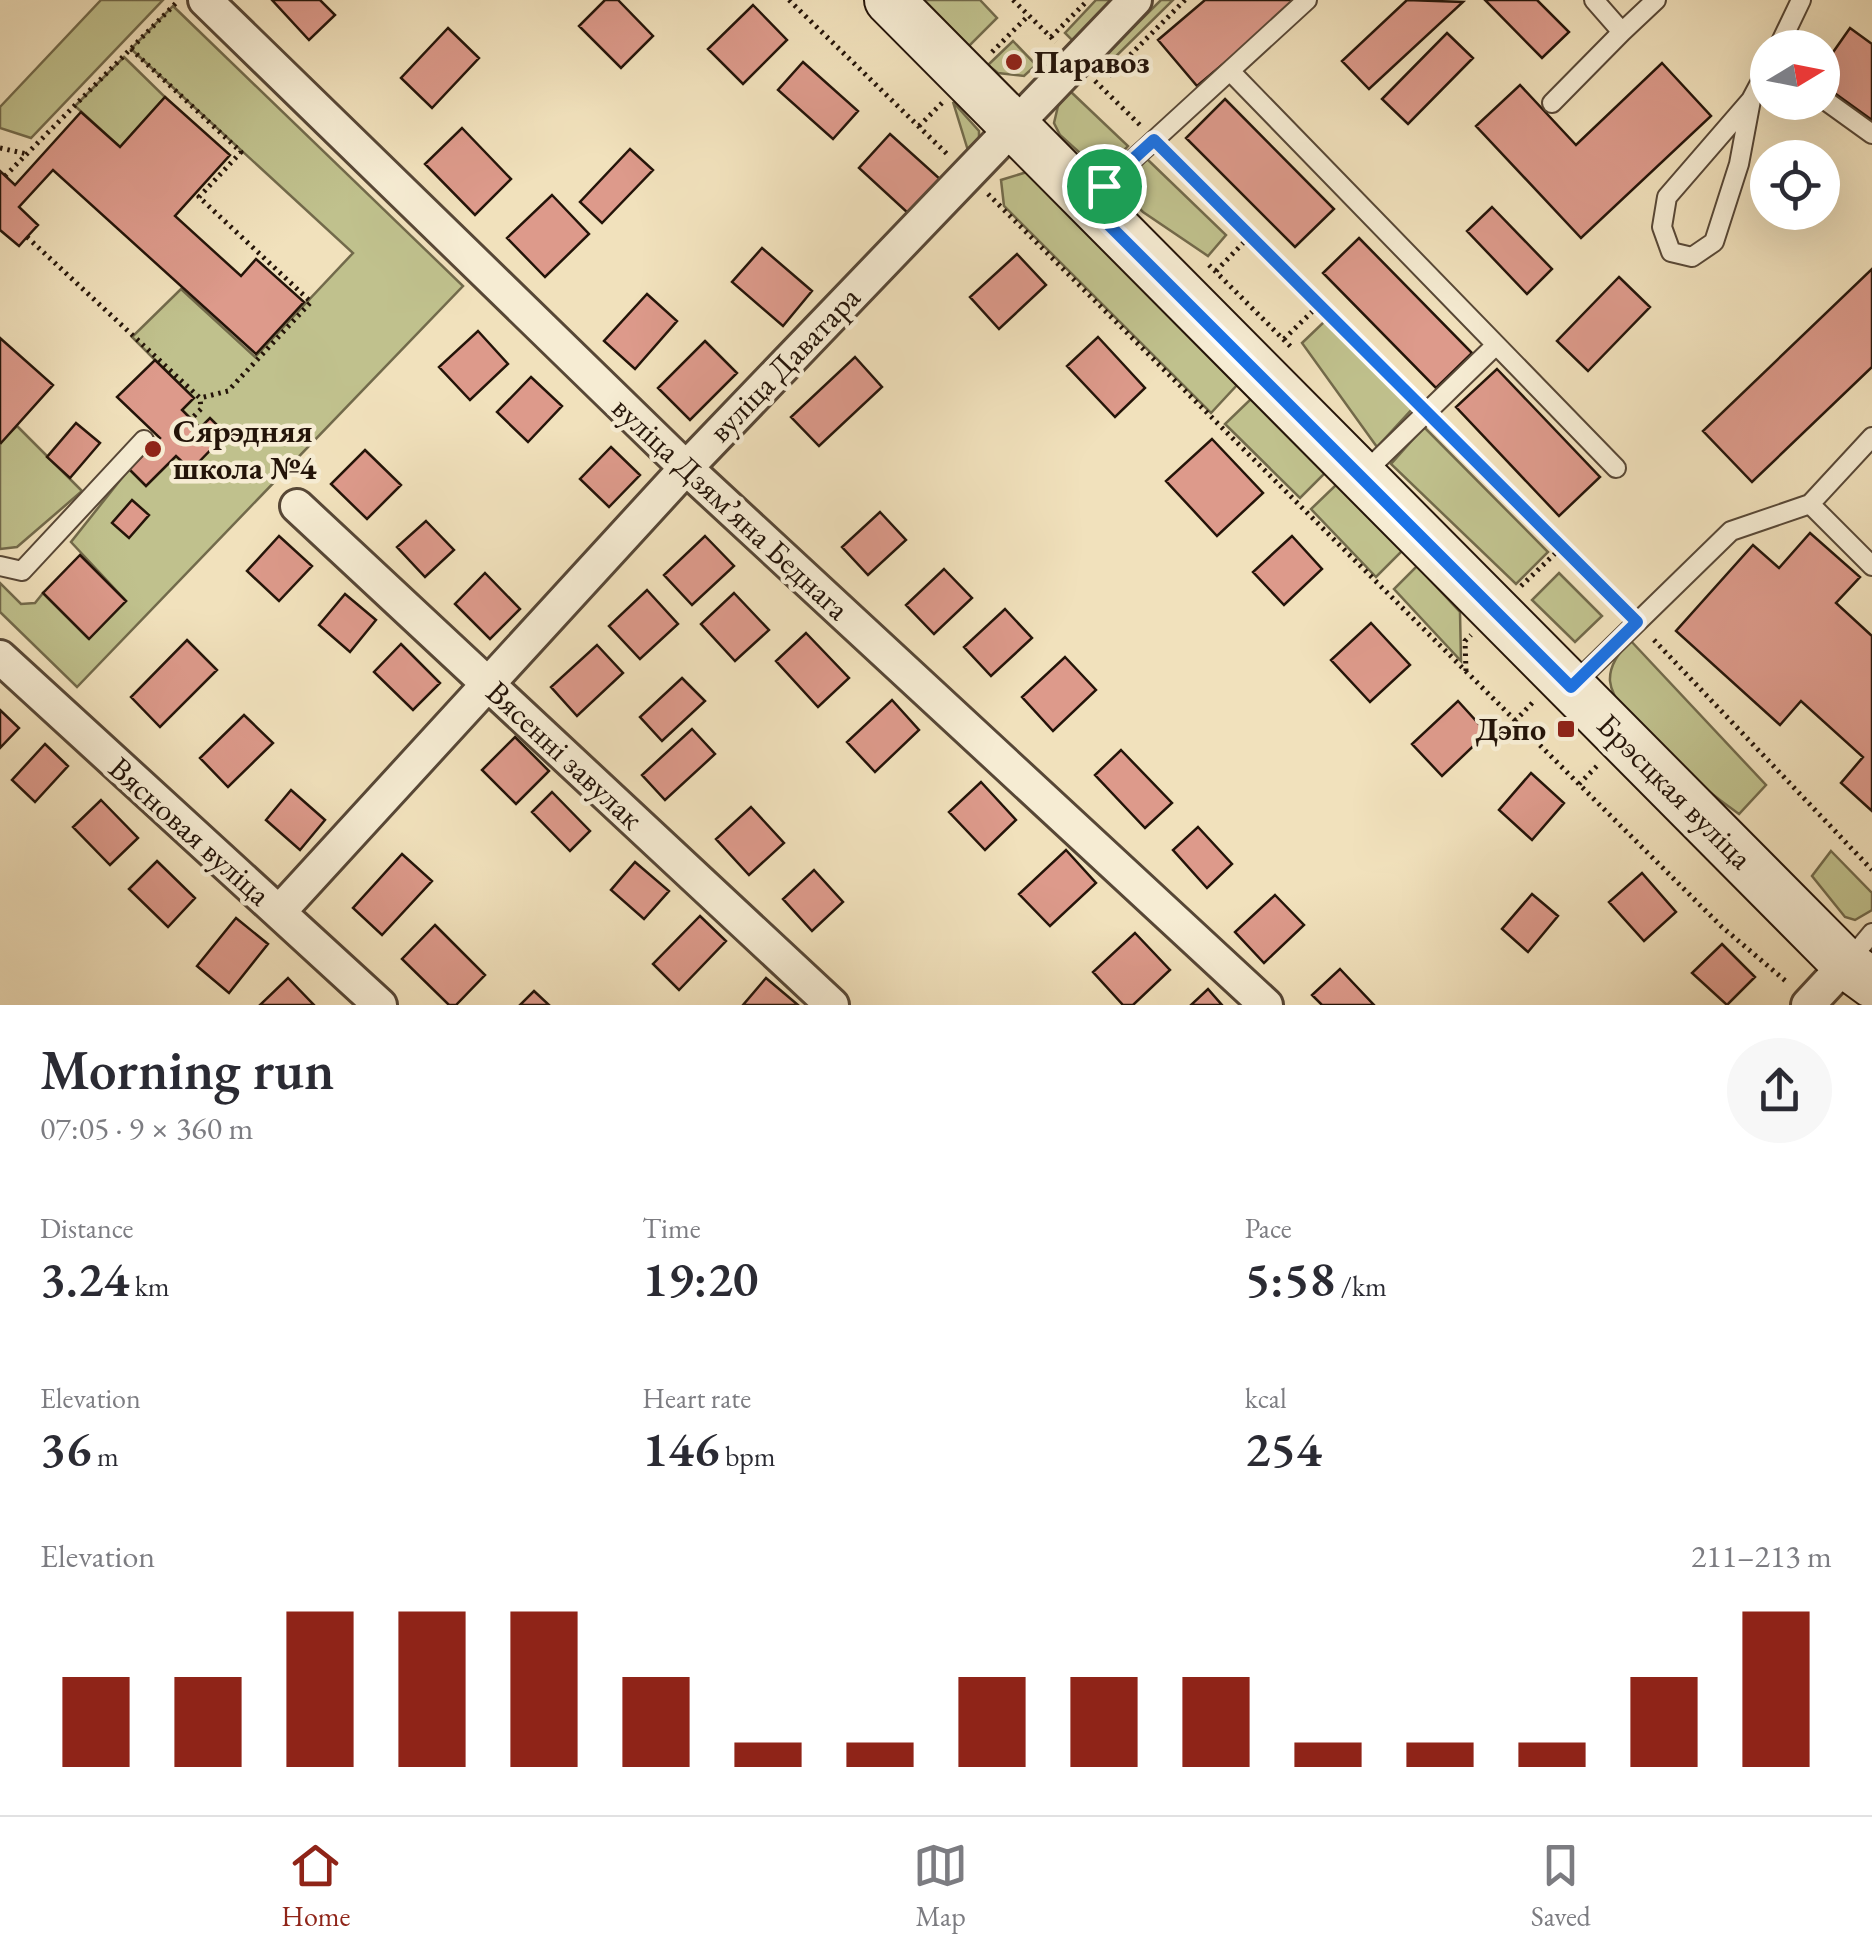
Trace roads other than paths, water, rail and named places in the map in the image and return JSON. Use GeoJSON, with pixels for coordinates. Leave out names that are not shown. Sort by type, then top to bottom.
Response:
{"type":"FeatureCollection","features":[{"type":"Feature","properties":{"kind":"main road","name":"Брэсцкая вуліца"},"geometry":{"type":"LineString","coordinates":[[888,0],[1571,687],[1863,960]]}},
{"type":"Feature","properties":{"kind":"street","name":"вуліца Дзямʼяна Беднага"},"geometry":{"type":"LineString","coordinates":[[204,0],[686,468],[1266,1005]]}},
{"type":"Feature","properties":{"kind":"street","name":"вуліца Даватара"},"geometry":{"type":"LineString","coordinates":[[279,912],[686,468],[1135,0]]}},
{"type":"Feature","properties":{"kind":"street","name":"Вясенні завулак"},"geometry":{"type":"LineString","coordinates":[[298,506],[832,1005]]}},
{"type":"Feature","properties":{"kind":"street","name":"Вясновая вуліца"},"geometry":{"type":"LineString","coordinates":[[0,657],[380,1005]]}},
{"type":"Feature","properties":{"kind":"street"},"geometry":{"type":"LineString","coordinates":[[1810,1004],[1863,960]]}},
{"type":"Feature","properties":{"kind":"lane"},"geometry":{"type":"LineString","coordinates":[[1086,202],[1307,0]]}},
{"type":"Feature","properties":{"kind":"lane"},"geometry":{"type":"LineString","coordinates":[[1594,0],[1622,32]]}},
{"type":"Feature","properties":{"kind":"lane"},"geometry":{"type":"LineString","coordinates":[[1552,103],[1656,0]]}},
{"type":"Feature","properties":{"kind":"lane"},"geometry":{"type":"LineString","coordinates":[[1787,30],[1802,1]]}},
{"type":"Feature","properties":{"kind":"lane"},"geometry":{"type":"LineString","coordinates":[[1230,71],[1616,468]]}},
{"type":"Feature","properties":{"kind":"lane"},"geometry":{"type":"LineString","coordinates":[[1751,100],[1738,164],[1714,242],[1692,257],[1671,252],[1662,227],[1667,197],[1751,100]]}},
{"type":"Feature","properties":{"kind":"lane"},"geometry":{"type":"LineString","coordinates":[[1840,111],[1872,134]]}},
{"type":"Feature","properties":{"kind":"lane"},"geometry":{"type":"LineString","coordinates":[[1361,477],[1496,345]]}},
{"type":"Feature","properties":{"kind":"lane"},"geometry":{"type":"LineString","coordinates":[[1571,687],[1731,532],[1810,504],[1872,436]]}},
{"type":"Feature","properties":{"kind":"lane"},"geometry":{"type":"LineString","coordinates":[[0,566],[22,571],[144,440]]}},
{"type":"Feature","properties":{"kind":"lane"},"geometry":{"type":"LineString","coordinates":[[1810,504],[1872,566]]}},
{"type":"Feature","properties":{"kind":"place","name":"Паравоз"},"geometry":{"type":"Point","coordinates":[1014,62]}},
{"type":"Feature","properties":{"kind":"place","name":"Сярэдняя школа №4"},"geometry":{"type":"Point","coordinates":[153,449]}},
{"type":"Feature","properties":{"kind":"place","name":"Дэпо"},"geometry":{"type":"Point","coordinates":[1566,729]}}]}
